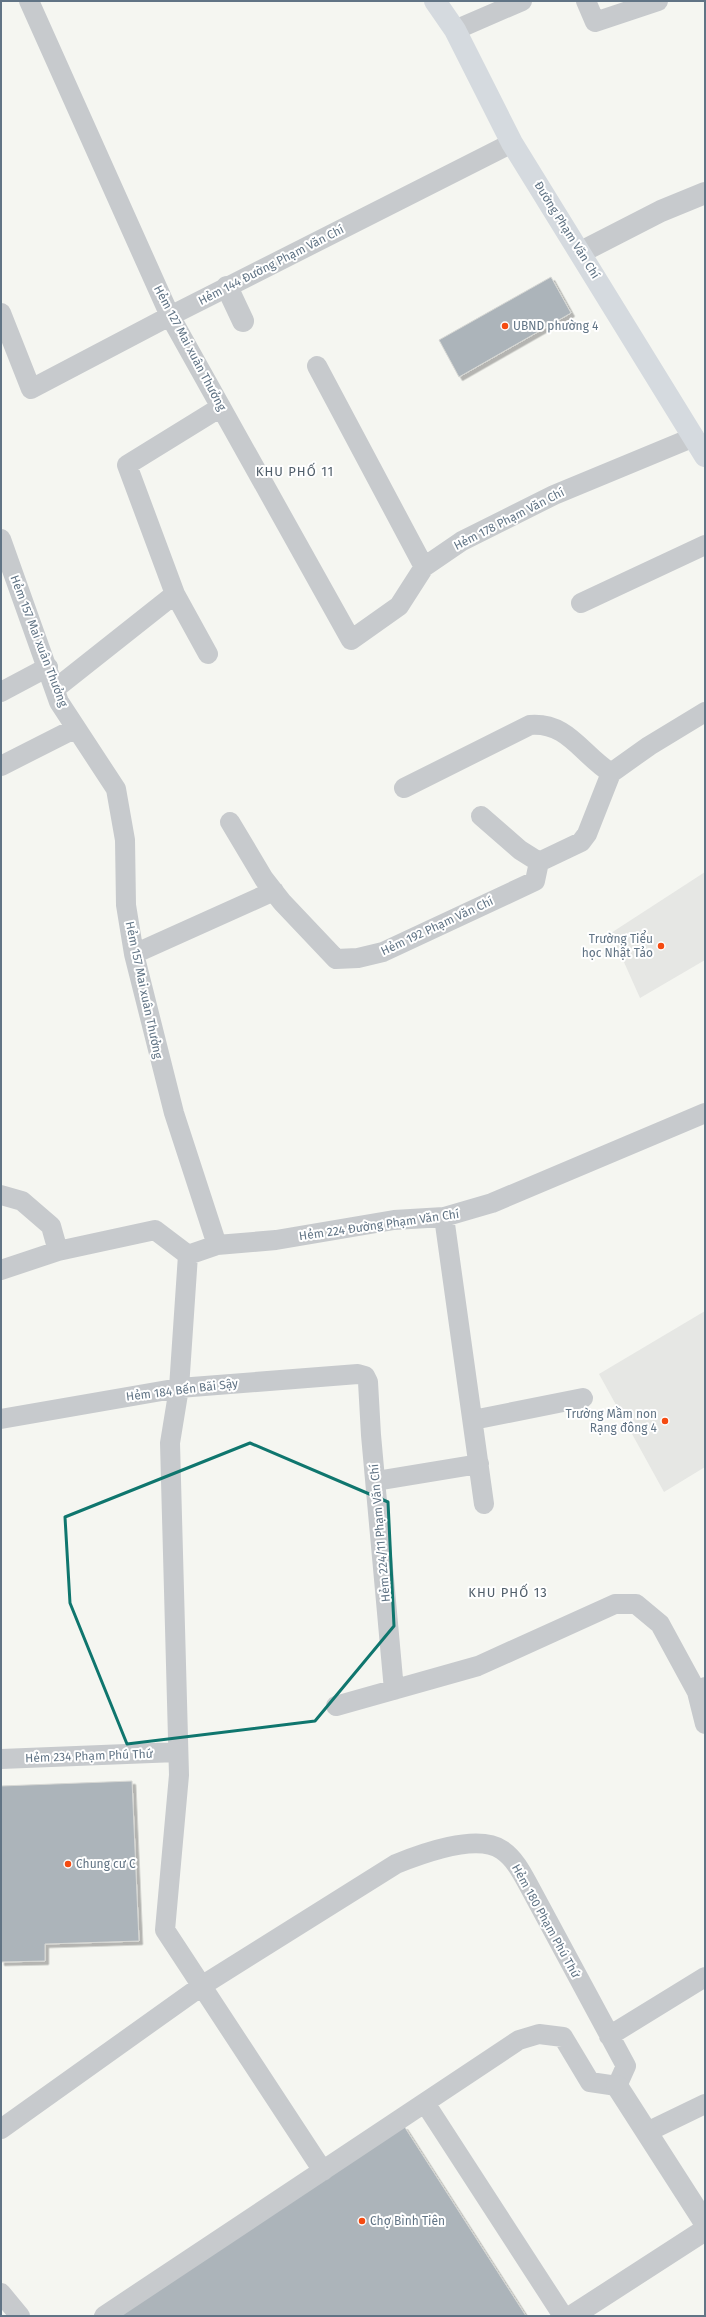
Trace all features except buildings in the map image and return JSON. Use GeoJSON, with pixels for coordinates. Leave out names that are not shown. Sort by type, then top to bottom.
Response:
{"type":"FeatureCollection","features":[{"type":"Feature","properties":{"kind":"main road","name":"Đường Phạm Văn Chí"},"geometry":{"type":"LineString","coordinates":[[436,1],[454,30],[512,143],[581,252],[705,456]]}},
{"type":"Feature","properties":{"kind":"street"},"geometry":{"type":"LineString","coordinates":[[581,252],[661,211],[705,193]]}},
{"type":"Feature","properties":{"kind":"street"},"geometry":{"type":"LineString","coordinates":[[227,287],[242,321]]}},
{"type":"Feature","properties":{"kind":"street"},"geometry":{"type":"LineString","coordinates":[[617,2086],[705,2223]]}},
{"type":"Feature","properties":{"kind":"street"},"geometry":{"type":"LineString","coordinates":[[572,2316],[705,2230]]}},
{"type":"Feature","properties":{"kind":"lane","name":"Hẻm 127 Mai xuân Thưởng"},"geometry":{"type":"LineString","coordinates":[[29,1],[170,316],[351,640]]}},
{"type":"Feature","properties":{"kind":"lane"},"geometry":{"type":"LineString","coordinates":[[454,30],[522,1]]}},
{"type":"Feature","properties":{"kind":"lane"},"geometry":{"type":"LineString","coordinates":[[586,1],[595,22],[658,1]]}},
{"type":"Feature","properties":{"kind":"lane","name":"Hẻm 144 Đường Phạm Văn Chí"},"geometry":{"type":"LineString","coordinates":[[1,314],[31,389],[170,316],[512,143]]}},
{"type":"Feature","properties":{"kind":"lane"},"geometry":{"type":"LineString","coordinates":[[317,366],[424,568]]}},
{"type":"Feature","properties":{"kind":"lane"},"geometry":{"type":"LineString","coordinates":[[208,654],[174,594],[127,465],[221,407]]}},
{"type":"Feature","properties":{"kind":"lane","name":"Hẻm 178 Phạm Văn Chí"},"geometry":{"type":"LineString","coordinates":[[351,640],[399,606],[424,568],[462,541],[554,495],[694,437]]}},
{"type":"Feature","properties":{"kind":"lane","name":"Hẻm 157 Mai xuân Thưởng"},"geometry":{"type":"LineString","coordinates":[[1,539],[48,667],[59,702],[116,789],[125,840],[126,905],[134,954],[174,1113],[217,1245]]}},
{"type":"Feature","properties":{"kind":"lane"},"geometry":{"type":"LineString","coordinates":[[581,602],[705,545]]}},
{"type":"Feature","properties":{"kind":"lane"},"geometry":{"type":"LineString","coordinates":[[55,688],[174,594]]}},
{"type":"Feature","properties":{"kind":"lane"},"geometry":{"type":"LineString","coordinates":[[1,692],[48,667]]}},
{"type":"Feature","properties":{"kind":"lane"},"geometry":{"type":"LineString","coordinates":[[481,816],[520,850],[539,862],[581,842],[587,834],[607,778],[611,773],[649,746],[705,712]]}},
{"type":"Feature","properties":{"kind":"lane"},"geometry":{"type":"LineString","coordinates":[[404,788],[530,725],[540,725],[560,730],[599,766],[611,773]]}},
{"type":"Feature","properties":{"kind":"lane"},"geometry":{"type":"LineString","coordinates":[[1,766],[76,728]]}},
{"type":"Feature","properties":{"kind":"lane","name":"Hẻm 192 Phạm Văn Chí"},"geometry":{"type":"LineString","coordinates":[[230,822],[264,879],[336,959],[358,958],[383,952],[535,881],[539,862]]}},
{"type":"Feature","properties":{"kind":"lane"},"geometry":{"type":"LineString","coordinates":[[134,954],[274,891]]}},
{"type":"Feature","properties":{"kind":"lane","name":"Hẻm 224 Đường Phạm Văn Chí"},"geometry":{"type":"LineString","coordinates":[[188,1254],[217,1245],[276,1240],[394,1220],[444,1217],[492,1204],[705,1113]]}},
{"type":"Feature","properties":{"kind":"lane"},"geometry":{"type":"LineString","coordinates":[[1,1195],[22,1201],[51,1226],[58,1251]]}},
{"type":"Feature","properties":{"kind":"lane"},"geometry":{"type":"LineString","coordinates":[[444,1217],[484,1504]]}},
{"type":"Feature","properties":{"kind":"lane"},"geometry":{"type":"LineString","coordinates":[[1,1270],[58,1251],[155,1230],[188,1254],[178,1388],[170,1443],[178,1775],[165,1930],[323,2171]]}},
{"type":"Feature","properties":{"kind":"lane","name":"Hẻm 184 Bến Bãi Sậy"},"geometry":{"type":"LineString","coordinates":[[1,1419],[178,1388],[269,1379],[358,1374],[365,1376]]}},
{"type":"Feature","properties":{"kind":"lane","name":"Hẻm 224/11 Phạm Văn Chí"},"geometry":{"type":"LineString","coordinates":[[365,1376],[368,1382],[394,1690]]}},
{"type":"Feature","properties":{"kind":"lane"},"geometry":{"type":"LineString","coordinates":[[473,1420],[583,1398]]}},
{"type":"Feature","properties":{"kind":"lane"},"geometry":{"type":"LineString","coordinates":[[376,1481],[479,1464]]}},
{"type":"Feature","properties":{"kind":"lane"},"geometry":{"type":"LineString","coordinates":[[336,1706],[478,1666],[615,1604],[636,1604],[660,1624],[701,1689],[705,1724]]}},
{"type":"Feature","properties":{"kind":"lane","name":"Hẻm 234 Phạm Phú Thứ"},"geometry":{"type":"LineString","coordinates":[[1,1759],[178,1752]]}},
{"type":"Feature","properties":{"kind":"lane","name":"Hẻm 180 Phạm Phú Thứ"},"geometry":{"type":"LineString","coordinates":[[1,2129],[202,1985],[396,1864],[433,1851],[460,1846],[483,1844],[501,1849],[516,1864],[626,2066],[617,2086]]}},
{"type":"Feature","properties":{"kind":"lane"},"geometry":{"type":"LineString","coordinates":[[609,2036],[705,1977]]}},
{"type":"Feature","properties":{"kind":"lane"},"geometry":{"type":"LineString","coordinates":[[104,2316],[519,2040],[540,2034],[563,2037],[590,2082],[617,2086]]}},
{"type":"Feature","properties":{"kind":"lane"},"geometry":{"type":"LineString","coordinates":[[425,2103],[564,2316]]}},
{"type":"Feature","properties":{"kind":"lane"},"geometry":{"type":"LineString","coordinates":[[647,2132],[705,2104]]}},
{"type":"Feature","properties":{"kind":"lane"},"geometry":{"type":"LineString","coordinates":[[1,2293],[20,2316]]}},
{"type":"Feature","properties":{"kind":"highlighted area"},"geometry":{"type":"Polygon","coordinates":[[[250,1443],[388,1502],[394,1626],[315,1721],[127,1744],[70,1603],[65,1517],[250,1443]]]}},
{"type":"Feature","properties":{"kind":"shaded area","name":"Trường Tiểu học Nhật Tảo"},"geometry":{"type":"Polygon","coordinates":[[[705,872],[705,960],[640,998],[611,933],[705,872]]]}},
{"type":"Feature","properties":{"kind":"shaded area","name":"Trường Mầm non Rạng đông 4"},"geometry":{"type":"Polygon","coordinates":[[[705,1311],[705,1467],[664,1492],[599,1374],[705,1311]]]}},
{"type":"Feature","properties":{"kind":"place","name":"UBND phường 4"},"geometry":{"type":"Point","coordinates":[505,326]}},
{"type":"Feature","properties":{"kind":"place","name":"Trường Tiểu học Nhật Tảo"},"geometry":{"type":"Point","coordinates":[661,946]}},
{"type":"Feature","properties":{"kind":"place","name":"Trường Mầm non Rạng đông 4"},"geometry":{"type":"Point","coordinates":[665,1421]}},
{"type":"Feature","properties":{"kind":"place","name":"Chung cư C"},"geometry":{"type":"Point","coordinates":[68,1864]}},
{"type":"Feature","properties":{"kind":"place","name":"Chợ Bình Tiên"},"geometry":{"type":"Point","coordinates":[362,2221]}},
{"type":"Feature","properties":{"kind":"district","name":"KHU PHỐ 11"},"geometry":{"type":"Point","coordinates":[295,471]}},
{"type":"Feature","properties":{"kind":"district","name":"KHU PHỐ 13"},"geometry":{"type":"Point","coordinates":[508,1592]}}]}
